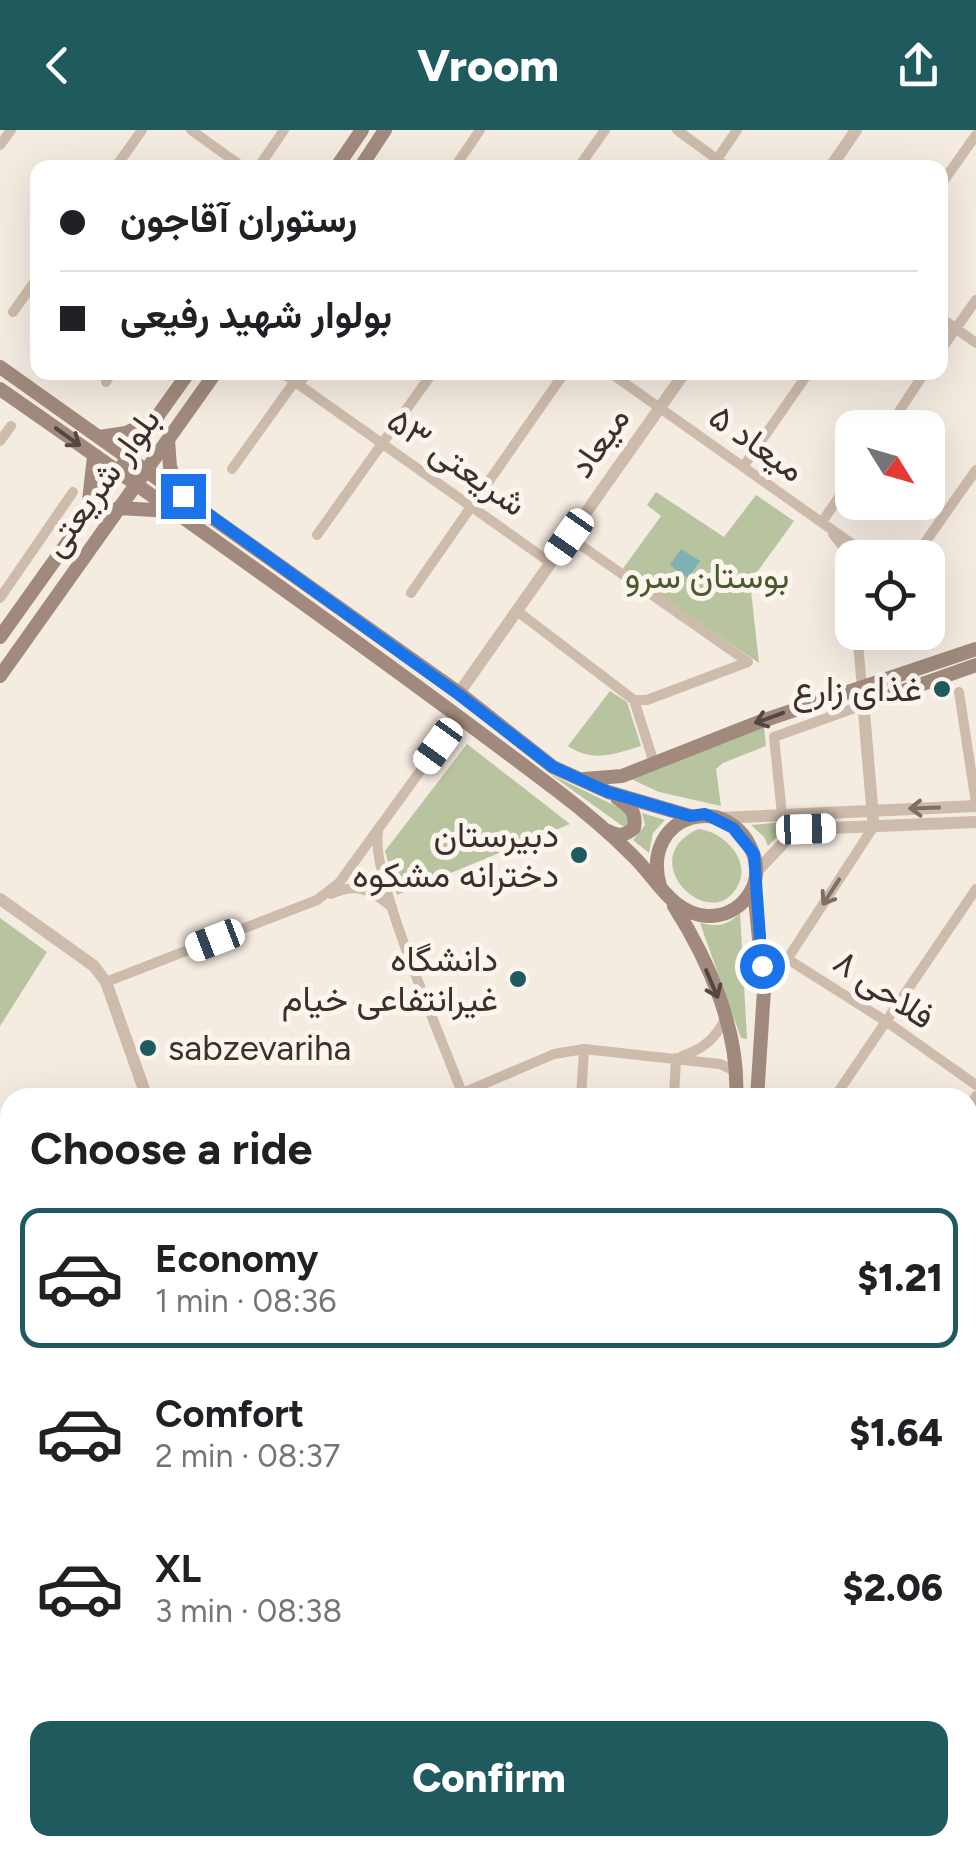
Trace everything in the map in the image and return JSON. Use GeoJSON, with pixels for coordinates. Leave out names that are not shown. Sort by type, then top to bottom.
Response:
{"type":"FeatureCollection","features":[{"type":"Feature","properties":{"kind":"main road"},"geometry":{"type":"LineString","coordinates":[[365,160],[385,130]]}},
{"type":"Feature","properties":{"kind":"main road"},"geometry":{"type":"LineString","coordinates":[[341,160],[356,133]]}},
{"type":"Feature","properties":{"kind":"main road"},"geometry":{"type":"LineString","coordinates":[[0,367],[458,694],[553,767],[608,792],[690,816]]}},
{"type":"Feature","properties":{"kind":"main road","name":"بلوار شریعتی"},"geometry":{"type":"LineString","coordinates":[[0,637],[184,380]]}},
{"type":"Feature","properties":{"kind":"main road","name":"بلوار شریعتی"},"geometry":{"type":"LineString","coordinates":[[0,676],[210,380]]}},
{"type":"Feature","properties":{"kind":"main road"},"geometry":{"type":"LineString","coordinates":[[0,389],[561,794],[688,912],[722,916],[738,908],[754,888]]}},
{"type":"Feature","properties":{"kind":"main road"},"geometry":{"type":"LineString","coordinates":[[99,438],[158,418]]}},
{"type":"Feature","properties":{"kind":"main road"},"geometry":{"type":"LineString","coordinates":[[168,440],[170,467],[183,496]]}},
{"type":"Feature","properties":{"kind":"main road"},"geometry":{"type":"LineString","coordinates":[[88,513],[94,456]]}},
{"type":"Feature","properties":{"kind":"main road"},"geometry":{"type":"LineString","coordinates":[[118,508],[173,511]]}},
{"type":"Feature","properties":{"kind":"main road"},"geometry":{"type":"LineString","coordinates":[[578,779],[622,776],[775,716],[972,656]]}},
{"type":"Feature","properties":{"kind":"main road"},"geometry":{"type":"LineString","coordinates":[[863,706],[972,656]]}},
{"type":"Feature","properties":{"kind":"main road"},"geometry":{"type":"LineString","coordinates":[[603,829],[617,836],[626,835],[634,828],[636,818],[631,808],[608,792]]}},
{"type":"Feature","properties":{"kind":"main road"},"geometry":{"type":"LineString","coordinates":[[737,1088],[738,1072],[726,1017],[691,933],[664,892],[655,860],[662,844],[690,816],[705,814],[717,818],[746,841],[754,854],[764,990],[758,1088]]}},
{"type":"Feature","properties":{"kind":"street"},"geometry":{"type":"LineString","coordinates":[[0,145],[10,130]]}},
{"type":"Feature","properties":{"kind":"street"},"geometry":{"type":"LineString","coordinates":[[121,160],[142,130]]}},
{"type":"Feature","properties":{"kind":"street"},"geometry":{"type":"LineString","coordinates":[[192,130],[233,160]]}},
{"type":"Feature","properties":{"kind":"street"},"geometry":{"type":"LineString","coordinates":[[263,160],[284,130]]}},
{"type":"Feature","properties":{"kind":"street"},"geometry":{"type":"LineString","coordinates":[[459,160],[480,130]]}},
{"type":"Feature","properties":{"kind":"street"},"geometry":{"type":"LineString","coordinates":[[584,160],[605,130]]}},
{"type":"Feature","properties":{"kind":"street"},"geometry":{"type":"LineString","coordinates":[[677,130],[710,160]]}},
{"type":"Feature","properties":{"kind":"street"},"geometry":{"type":"LineString","coordinates":[[717,160],[737,130]]}},
{"type":"Feature","properties":{"kind":"street"},"geometry":{"type":"LineString","coordinates":[[835,160],[856,130]]}},
{"type":"Feature","properties":{"kind":"street"},"geometry":{"type":"LineString","coordinates":[[948,175],[976,135]]}},
{"type":"Feature","properties":{"kind":"street"},"geometry":{"type":"LineString","coordinates":[[13,312],[30,288]]}},
{"type":"Feature","properties":{"kind":"street"},"geometry":{"type":"LineString","coordinates":[[948,340],[976,300]]}},
{"type":"Feature","properties":{"kind":"street"},"geometry":{"type":"LineString","coordinates":[[948,323],[976,343]]}},
{"type":"Feature","properties":{"kind":"street","name":"شریعتی ۵۳"},"geometry":{"type":"LineString","coordinates":[[292,380],[551,562]]}},
{"type":"Feature","properties":{"kind":"street"},"geometry":{"type":"LineString","coordinates":[[232,469],[294,382],[299,384],[302,380]]}},
{"type":"Feature","properties":{"kind":"street"},"geometry":{"type":"LineString","coordinates":[[316,536],[427,380]]}},
{"type":"Feature","properties":{"kind":"street"},"geometry":{"type":"LineString","coordinates":[[411,593],[559,380]]}},
{"type":"Feature","properties":{"kind":"street","name":"میعاد ۵"},"geometry":{"type":"LineString","coordinates":[[620,380],[847,540]]}},
{"type":"Feature","properties":{"kind":"street","name":"میعاد"},"geometry":{"type":"LineString","coordinates":[[458,694],[679,380]]}},
{"type":"Feature","properties":{"kind":"street"},"geometry":{"type":"LineString","coordinates":[[743,467],[803,380]]}},
{"type":"Feature","properties":{"kind":"street"},"geometry":{"type":"LineString","coordinates":[[900,410],[921,380]]}},
{"type":"Feature","properties":{"kind":"street"},"geometry":{"type":"LineString","coordinates":[[0,441],[10,426]]}},
{"type":"Feature","properties":{"kind":"street"},"geometry":{"type":"LineString","coordinates":[[927,540],[976,470]]}},
{"type":"Feature","properties":{"kind":"street"},"geometry":{"type":"LineString","coordinates":[[0,598],[74,492]]}},
{"type":"Feature","properties":{"kind":"street"},"geometry":{"type":"LineString","coordinates":[[835,503],[822,522],[837,540]]}},
{"type":"Feature","properties":{"kind":"street"},"geometry":{"type":"LineString","coordinates":[[569,537],[748,662],[647,700],[634,700]]}},
{"type":"Feature","properties":{"kind":"street"},"geometry":{"type":"LineString","coordinates":[[517,610],[634,700],[654,763]]}},
{"type":"Feature","properties":{"kind":"street"},"geometry":{"type":"LineString","coordinates":[[972,656],[976,638]]}},
{"type":"Feature","properties":{"kind":"street"},"geometry":{"type":"LineString","coordinates":[[788,958],[874,826],[859,650]]}},
{"type":"Feature","properties":{"kind":"street"},"geometry":{"type":"LineString","coordinates":[[717,818],[976,804],[959,692]]}},
{"type":"Feature","properties":{"kind":"street"},"geometry":{"type":"LineString","coordinates":[[782,814],[774,737],[863,706]]}},
{"type":"Feature","properties":{"kind":"street"},"geometry":{"type":"LineString","coordinates":[[317,900],[339,883],[458,719]]}},
{"type":"Feature","properties":{"kind":"street"},"geometry":{"type":"LineString","coordinates":[[756,871],[791,835],[806,829],[976,822]]}},
{"type":"Feature","properties":{"kind":"street"},"geometry":{"type":"LineString","coordinates":[[379,827],[378,853],[393,908],[456,1088]]}},
{"type":"Feature","properties":{"kind":"street"},"geometry":{"type":"LineString","coordinates":[[841,1088],[976,888]]}},
{"type":"Feature","properties":{"kind":"street"},"geometry":{"type":"LineString","coordinates":[[106,982],[342,889],[370,889],[393,908]]}},
{"type":"Feature","properties":{"kind":"street"},"geometry":{"type":"LineString","coordinates":[[0,899],[94,966],[106,982],[143,1088]]}},
{"type":"Feature","properties":{"kind":"street","name":"فلاحی ۸"},"geometry":{"type":"LineString","coordinates":[[760,941],[887,1022],[976,1085]]}},
{"type":"Feature","properties":{"kind":"street"},"geometry":{"type":"LineString","coordinates":[[676,1058],[710,1041],[726,1017]]}},
{"type":"Feature","properties":{"kind":"street"},"geometry":{"type":"LineString","coordinates":[[582,1088],[584,1048]]}},
{"type":"Feature","properties":{"kind":"street"},"geometry":{"type":"LineString","coordinates":[[477,1088],[554,1054],[584,1048],[720,1064],[738,1072]]}},
{"type":"Feature","properties":{"kind":"street"},"geometry":{"type":"LineString","coordinates":[[674,1088],[676,1058]]}},
{"type":"Feature","properties":{"kind":"green space","name":"بوستان سرو"},"geometry":{"type":"Polygon","coordinates":[[[656,492],[724,537],[756,495],[794,521],[750,582],[759,663],[622,570],[661,516],[647,505],[656,492]]]}},
{"type":"Feature","properties":{"kind":"green space"},"geometry":{"type":"Polygon","coordinates":[[[610,691],[627,702],[641,746],[595,756],[568,746],[610,691]]]}},
{"type":"Feature","properties":{"kind":"green space"},"geometry":{"type":"Polygon","coordinates":[[[764,727],[766,746],[716,769],[721,806],[659,792],[631,779],[764,727]]]}},
{"type":"Feature","properties":{"kind":"green space"},"geometry":{"type":"Polygon","coordinates":[[[467,744],[570,824],[397,895],[385,851],[467,744]]]}},
{"type":"Feature","properties":{"kind":"green space"},"geometry":{"type":"Polygon","coordinates":[[[550,774],[630,813],[633,819],[627,827],[621,825],[550,774]]]}},
{"type":"Feature","properties":{"kind":"green space"},"geometry":{"type":"Polygon","coordinates":[[[642,813],[665,820],[653,833],[649,853],[633,840],[645,825],[642,813]]]}},
{"type":"Feature","properties":{"kind":"green space"},"geometry":{"type":"Polygon","coordinates":[[[786,822],[786,828],[768,846],[751,825],[786,822]]]}},
{"type":"Feature","properties":{"kind":"green space"},"geometry":{"type":"Polygon","coordinates":[[[698,829],[724,840],[741,864],[739,883],[728,898],[713,903],[684,889],[675,875],[672,859],[679,843],[698,829]]]}},
{"type":"Feature","properties":{"kind":"green space"},"geometry":{"type":"Polygon","coordinates":[[[740,913],[747,1039],[741,1038],[700,923],[722,924],[740,913]]]}},
{"type":"Feature","properties":{"kind":"green space"},"geometry":{"type":"Polygon","coordinates":[[[0,918],[47,952],[0,1026],[0,918]]]}},
{"type":"Feature","properties":{"kind":"water"},"geometry":{"type":"Polygon","coordinates":[[[681,549],[700,561],[688,578],[670,565],[681,549]]]}},
{"type":"Feature","properties":{"kind":"place","name":"غذای زارع"},"geometry":{"type":"Point","coordinates":[942,689]}},
{"type":"Feature","properties":{"kind":"place","name":"دبیرستان دخترانه مشکوه"},"geometry":{"type":"Point","coordinates":[579,855]}},
{"type":"Feature","properties":{"kind":"place","name":"دانشگاه غیرانتفاعی خیام"},"geometry":{"type":"Point","coordinates":[518,979]}},
{"type":"Feature","properties":{"kind":"place","name":"sabzevariha"},"geometry":{"type":"Point","coordinates":[148,1048]}},
{"type":"Feature","properties":{"kind":"route"},"geometry":{"type":"LineString","coordinates":[[183,496],[553,767],[608,792],[690,816],[705,814],[733,828],[754,854],[762,966]]}}]}
